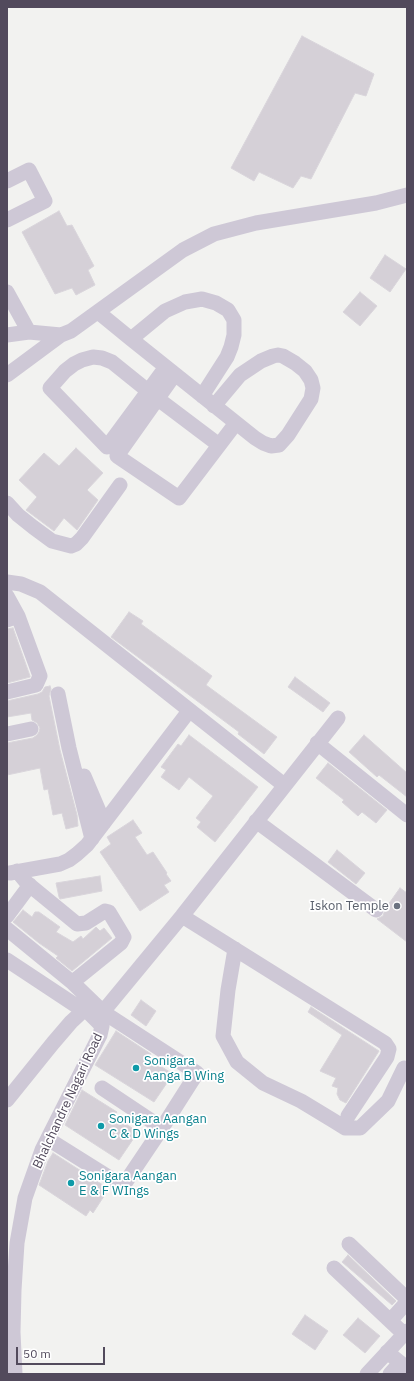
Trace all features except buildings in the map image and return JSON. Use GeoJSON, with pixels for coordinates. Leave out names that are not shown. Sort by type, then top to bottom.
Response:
{"type":"FeatureCollection","features":[{"type":"Feature","properties":{"kind":"street"},"geometry":{"type":"LineString","coordinates":[[7,181],[29,170],[45,201],[7,220]]}},
{"type":"Feature","properties":{"kind":"street"},"geometry":{"type":"LineString","coordinates":[[7,375],[61,335],[80,325],[183,250],[214,234],[256,223],[376,203],[407,195]]}},
{"type":"Feature","properties":{"kind":"street"},"geometry":{"type":"LineString","coordinates":[[7,292],[29,332]]}},
{"type":"Feature","properties":{"kind":"street"},"geometry":{"type":"LineString","coordinates":[[131,339],[165,311],[185,302],[202,300],[216,303],[228,310],[234,320],[233,341],[227,357],[202,396]]}},
{"type":"Feature","properties":{"kind":"street"},"geometry":{"type":"LineString","coordinates":[[98,312],[214,406],[263,443],[271,446],[279,445],[288,435],[311,399],[313,388],[311,380],[305,371],[284,356],[278,355],[261,361],[240,375],[214,406]]}},
{"type":"Feature","properties":{"kind":"street"},"geometry":{"type":"LineString","coordinates":[[7,335],[29,332],[61,335]]}},
{"type":"Feature","properties":{"kind":"street"},"geometry":{"type":"LineString","coordinates":[[153,395],[107,447],[50,388],[65,371],[74,364],[93,357],[102,358],[112,362],[219,445]]}},
{"type":"Feature","properties":{"kind":"street"},"geometry":{"type":"LineString","coordinates":[[170,371],[153,395],[117,456],[179,498],[236,423]]}},
{"type":"Feature","properties":{"kind":"street"},"geometry":{"type":"LineString","coordinates":[[7,503],[18,515],[52,541],[71,546],[76,544],[82,538],[120,485]]}},
{"type":"Feature","properties":{"kind":"street"},"geometry":{"type":"LineString","coordinates":[[7,582],[21,584],[40,592],[284,786]]}},
{"type":"Feature","properties":{"kind":"street"},"geometry":{"type":"LineString","coordinates":[[7,596],[13,618],[40,676],[39,682],[36,685],[7,692]]}},
{"type":"Feature","properties":{"kind":"street"},"geometry":{"type":"LineString","coordinates":[[58,694],[69,748],[92,839]]}},
{"type":"Feature","properties":{"kind":"street"},"geometry":{"type":"LineString","coordinates":[[12,872],[60,864],[69,860],[82,850],[92,839],[189,711]]}},
{"type":"Feature","properties":{"kind":"street"},"geometry":{"type":"LineString","coordinates":[[100,1016],[182,916],[338,718]]}},
{"type":"Feature","properties":{"kind":"street"},"geometry":{"type":"LineString","coordinates":[[7,734],[31,729]]}},
{"type":"Feature","properties":{"kind":"street"},"geometry":{"type":"LineString","coordinates":[[318,743],[407,815]]}},
{"type":"Feature","properties":{"kind":"street"},"geometry":{"type":"LineString","coordinates":[[78,763],[104,823]]}},
{"type":"Feature","properties":{"kind":"street"},"geometry":{"type":"LineString","coordinates":[[256,821],[376,910]]}},
{"type":"Feature","properties":{"kind":"street"},"geometry":{"type":"LineString","coordinates":[[12,872],[77,924],[86,923],[105,911],[109,912],[124,936],[121,944],[73,983]]}},
{"type":"Feature","properties":{"kind":"street"},"geometry":{"type":"LineString","coordinates":[[7,916],[30,885]]}},
{"type":"Feature","properties":{"kind":"street"},"geometry":{"type":"LineString","coordinates":[[182,916],[385,1043],[389,1049],[387,1057],[348,1116]]}},
{"type":"Feature","properties":{"kind":"street"},"geometry":{"type":"LineString","coordinates":[[7,929],[73,983],[100,1016]]}},
{"type":"Feature","properties":{"kind":"street"},"geometry":{"type":"LineString","coordinates":[[235,949],[228,990],[223,1036],[237,1062],[263,1083],[301,1101],[345,1128],[360,1128],[388,1101],[404,1068]]}},
{"type":"Feature","properties":{"kind":"street"},"geometry":{"type":"LineString","coordinates":[[7,960],[75,1005],[100,1016],[197,1073],[123,1186],[48,1139]]}},
{"type":"Feature","properties":{"kind":"street"},"geometry":{"type":"LineString","coordinates":[[7,1100],[52,1043],[85,1009]]}},
{"type":"Feature","properties":{"kind":"street","name":"Bhalchandre Nagari Road"},"geometry":{"type":"LineString","coordinates":[[15,1374],[13,1332],[17,1243],[25,1198],[42,1150],[100,1035],[102,1026],[100,1016]]}},
{"type":"Feature","properties":{"kind":"street"},"geometry":{"type":"LineString","coordinates":[[102,1088],[162,1128]]}},
{"type":"Feature","properties":{"kind":"street"},"geometry":{"type":"LineString","coordinates":[[349,1244],[407,1299]]}},
{"type":"Feature","properties":{"kind":"street"},"geometry":{"type":"LineString","coordinates":[[334,1268],[390,1321],[406,1333],[367,1374]]}},
{"type":"Feature","properties":{"kind":"street"},"geometry":{"type":"LineString","coordinates":[[390,1321],[407,1302]]}},
{"type":"Feature","properties":{"kind":"street"},"geometry":{"type":"LineString","coordinates":[[387,1352],[399,1368]]}},
{"type":"Feature","properties":{"kind":"place","name":"Iskon Temple"},"geometry":{"type":"Point","coordinates":[397,906]}},
{"type":"Feature","properties":{"kind":"place","name":"Sonigara Aanga B Wing"},"geometry":{"type":"Point","coordinates":[136,1068]}},
{"type":"Feature","properties":{"kind":"place","name":"Sonigara Aangan C & D Wings"},"geometry":{"type":"Point","coordinates":[101,1126]}},
{"type":"Feature","properties":{"kind":"place","name":"Sonigara Aangan E & F WIngs"},"geometry":{"type":"Point","coordinates":[71,1183]}}]}
